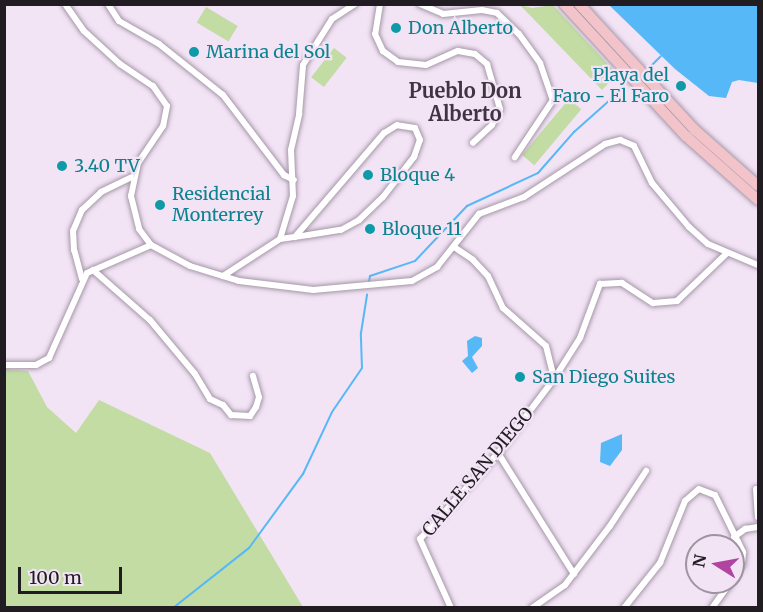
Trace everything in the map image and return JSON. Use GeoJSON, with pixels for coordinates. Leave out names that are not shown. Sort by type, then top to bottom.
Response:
{"type":"FeatureCollection","features":[{"type":"Feature","properties":{"kind":"highway"},"geometry":{"type":"LineString","coordinates":[[564,4],[686,136],[759,200]]}},
{"type":"Feature","properties":{"kind":"highway"},"geometry":{"type":"LineString","coordinates":[[579,4],[695,130],[759,186]]}},
{"type":"Feature","properties":{"kind":"street"},"geometry":{"type":"LineString","coordinates":[[65,4],[84,31],[120,64],[153,86],[162,99],[168,115],[132,177],[134,214],[151,245],[171,258],[223,276],[286,288],[362,289],[412,281],[437,267],[479,214],[524,197],[605,144],[620,140],[634,146],[652,183],[689,227],[727,254],[759,265]]}},
{"type":"Feature","properties":{"kind":"street"},"geometry":{"type":"LineString","coordinates":[[108,4],[119,21],[159,44],[223,95],[284,175],[294,180]]}},
{"type":"Feature","properties":{"kind":"street"},"geometry":{"type":"LineString","coordinates":[[279,239],[294,180],[291,150],[299,114],[303,65],[332,19],[355,4]]}},
{"type":"Feature","properties":{"kind":"street"},"geometry":{"type":"LineString","coordinates":[[380,4],[375,34],[383,51],[398,62],[426,65],[458,51],[475,54],[487,64],[500,109],[492,125],[473,143]]}},
{"type":"Feature","properties":{"kind":"street"},"geometry":{"type":"LineString","coordinates":[[420,4],[443,14],[482,10],[497,13],[540,63],[553,100],[515,157]]}},
{"type":"Feature","properties":{"kind":"street"},"geometry":{"type":"LineString","coordinates":[[223,276],[279,239],[295,237],[341,230],[359,220],[383,197],[414,157],[420,140],[415,128],[403,124],[391,127],[295,237]]}},
{"type":"Feature","properties":{"kind":"street"},"geometry":{"type":"LineString","coordinates":[[82,279],[74,250],[73,231],[82,210],[101,192],[132,177]]}},
{"type":"Feature","properties":{"kind":"street"},"geometry":{"type":"LineString","coordinates":[[4,365],[36,365],[49,358],[82,279],[93,270],[151,245]]}},
{"type":"Feature","properties":{"kind":"street"},"geometry":{"type":"LineString","coordinates":[[454,247],[473,260],[488,276],[503,308],[546,346],[554,379]]}},
{"type":"Feature","properties":{"kind":"street","name":"CALLE SAN DIEGO"},"geometry":{"type":"LineString","coordinates":[[451,608],[420,540],[498,453],[554,379],[580,338],[600,284],[622,283],[653,303],[677,301],[727,254]]}},
{"type":"Feature","properties":{"kind":"street"},"geometry":{"type":"LineString","coordinates":[[93,270],[150,320],[195,374],[210,399],[223,405],[231,415],[250,416],[256,407],[259,397],[253,376]]}},
{"type":"Feature","properties":{"kind":"street"},"geometry":{"type":"LineString","coordinates":[[498,453],[574,574]]}},
{"type":"Feature","properties":{"kind":"street"},"geometry":{"type":"LineString","coordinates":[[532,608],[549,599],[574,574],[646,471]]}},
{"type":"Feature","properties":{"kind":"street"},"geometry":{"type":"LineString","coordinates":[[756,489],[759,517]]}},
{"type":"Feature","properties":{"kind":"street"},"geometry":{"type":"LineString","coordinates":[[624,608],[641,590],[660,563],[677,517],[694,491],[706,490],[715,495],[733,534]]}},
{"type":"Feature","properties":{"kind":"street"},"geometry":{"type":"LineString","coordinates":[[738,534],[745,529],[759,527]]}},
{"type":"Feature","properties":{"kind":"street"},"geometry":{"type":"LineString","coordinates":[[712,608],[722,594]]}},
{"type":"Feature","properties":{"kind":"green space"},"geometry":{"type":"Polygon","coordinates":[[[520,5],[532,8],[553,5],[617,74],[602,90],[520,5]]]}},
{"type":"Feature","properties":{"kind":"green space"},"geometry":{"type":"Polygon","coordinates":[[[206,7],[238,26],[228,41],[197,22],[206,7]]]}},
{"type":"Feature","properties":{"kind":"green space"},"geometry":{"type":"Polygon","coordinates":[[[334,48],[347,58],[324,87],[311,77],[334,48]]]}},
{"type":"Feature","properties":{"kind":"green space"},"geometry":{"type":"Polygon","coordinates":[[[569,99],[581,109],[534,165],[522,155],[569,99]]]}},
{"type":"Feature","properties":{"kind":"green space"},"geometry":{"type":"Polygon","coordinates":[[[4,369],[28,371],[47,407],[76,433],[99,400],[210,453],[303,607],[5,607],[4,369]]]}},
{"type":"Feature","properties":{"kind":"water"},"geometry":{"type":"Polygon","coordinates":[[[609,5],[758,5],[758,83],[739,80],[732,82],[726,98],[709,96],[675,69],[609,5]]]}},
{"type":"Feature","properties":{"kind":"water"},"geometry":{"type":"Polygon","coordinates":[[[475,336],[482,338],[482,346],[472,357],[478,368],[472,373],[462,361],[468,356],[467,341],[475,336]]]}},
{"type":"Feature","properties":{"kind":"water"},"geometry":{"type":"Polygon","coordinates":[[[622,434],[622,450],[610,466],[600,462],[601,443],[622,434]]]}},
{"type":"Feature","properties":{"kind":"waterway"},"geometry":{"type":"LineString","coordinates":[[648,69],[661,56]]}},
{"type":"Feature","properties":{"kind":"waterway"},"geometry":{"type":"LineString","coordinates":[[369,282],[370,276],[415,261],[467,206],[538,173],[574,132],[618,93]]}},
{"type":"Feature","properties":{"kind":"waterway"},"geometry":{"type":"LineString","coordinates":[[173,608],[249,548],[303,474],[332,412],[362,368],[361,333],[367,294]]}},
{"type":"Feature","properties":{"kind":"place","name":"Don Alberto"},"geometry":{"type":"Point","coordinates":[396,28]}},
{"type":"Feature","properties":{"kind":"place","name":"Marina del Sol"},"geometry":{"type":"Point","coordinates":[194,52]}},
{"type":"Feature","properties":{"kind":"place","name":"Playa del Faro - El Faro"},"geometry":{"type":"Point","coordinates":[681,86]}},
{"type":"Feature","properties":{"kind":"place","name":"3.40 TV"},"geometry":{"type":"Point","coordinates":[62,166]}},
{"type":"Feature","properties":{"kind":"place","name":"Bloque 4"},"geometry":{"type":"Point","coordinates":[368,175]}},
{"type":"Feature","properties":{"kind":"place","name":"Residencial Monterrey"},"geometry":{"type":"Point","coordinates":[160,205]}},
{"type":"Feature","properties":{"kind":"place","name":"Bloque 11"},"geometry":{"type":"Point","coordinates":[370,229]}},
{"type":"Feature","properties":{"kind":"place","name":"San Diego Suites"},"geometry":{"type":"Point","coordinates":[520,377]}},
{"type":"Feature","properties":{"kind":"district","name":"Pueblo Don Alberto"},"geometry":{"type":"Point","coordinates":[465,102]}}]}
